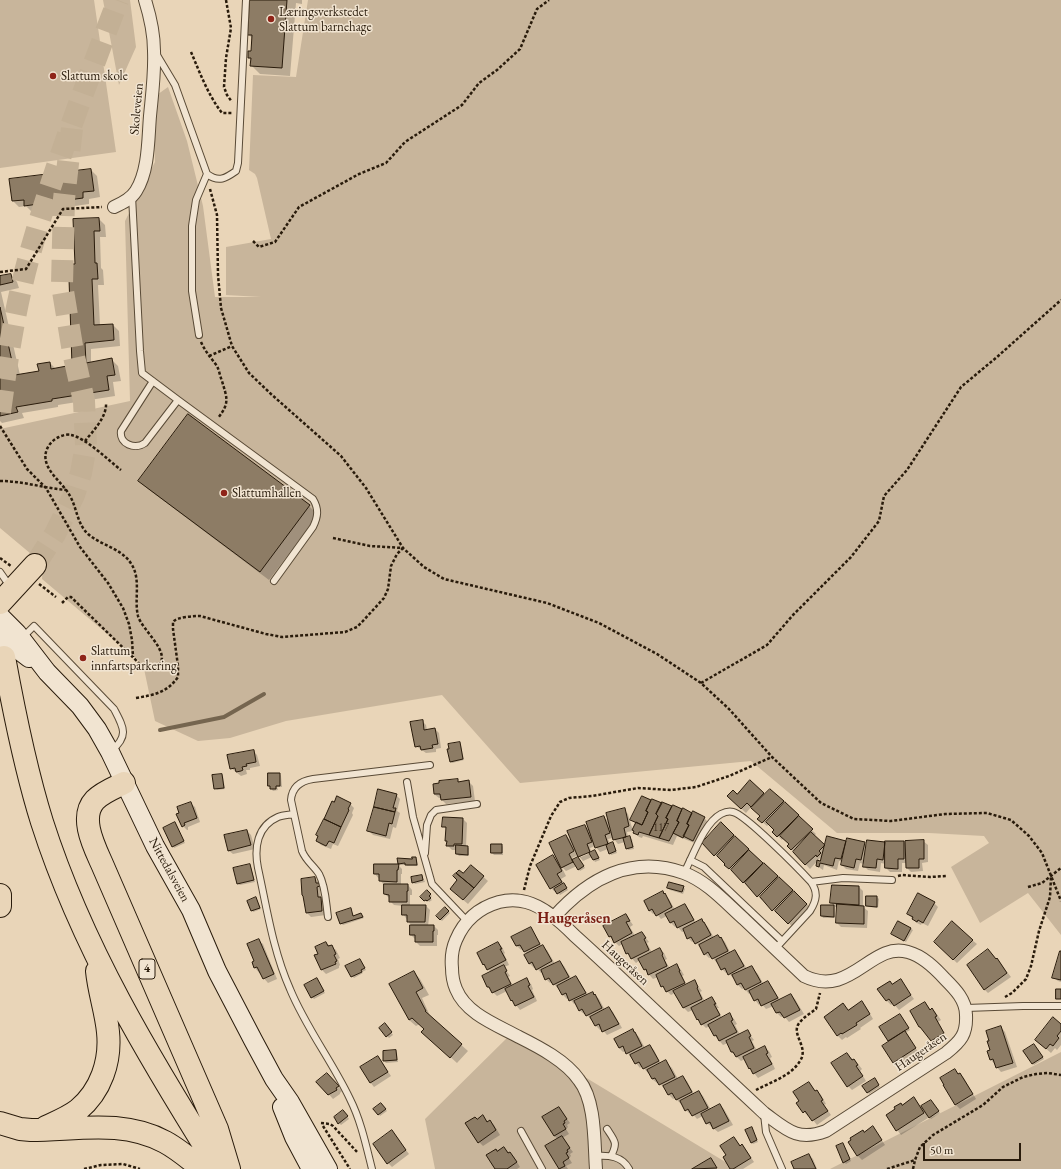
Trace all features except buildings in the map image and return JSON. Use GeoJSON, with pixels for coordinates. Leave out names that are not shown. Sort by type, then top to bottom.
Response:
{"type":"FeatureCollection","features":[{"type":"Feature","properties":{"kind":"highway"},"geometry":{"type":"LineString","coordinates":[[4,599],[35,573]]}},
{"type":"Feature","properties":{"kind":"highway"},"geometry":{"type":"LineString","coordinates":[[10,645],[21,744],[42,821],[64,882],[96,956],[143,1043],[219,1169]]}},
{"type":"Feature","properties":{"kind":"highway","name":"4"},"geometry":{"type":"LineString","coordinates":[[124,783],[105,792],[94,801],[89,812],[88,820],[90,832],[102,864],[217,1129],[229,1169]]}},
{"type":"Feature","properties":{"kind":"highway"},"geometry":{"type":"LineString","coordinates":[[0,895],[0,906]]}},
{"type":"Feature","properties":{"kind":"highway"},"geometry":{"type":"LineString","coordinates":[[39,1130],[69,1116],[81,1107],[95,1091],[104,1073],[108,1052],[108,1033],[99,989],[96,956]]}},
{"type":"Feature","properties":{"kind":"highway"},"geometry":{"type":"LineString","coordinates":[[0,1123],[20,1129],[39,1130],[105,1127],[128,1129],[164,1141],[202,1169]]}},
{"type":"Feature","properties":{"kind":"main road","name":"Nittedalsveien"},"geometry":{"type":"LineString","coordinates":[[0,616],[10,645],[47,672],[70,695],[89,718],[110,752],[165,866],[191,910],[224,985],[274,1079],[290,1102],[328,1169]]}},
{"type":"Feature","properties":{"kind":"main road","name":"Nittedalsveien"},"geometry":{"type":"LineString","coordinates":[[274,1079],[282,1106],[294,1137],[311,1169]]}},
{"type":"Feature","properties":{"kind":"street","name":"Skoleveien"},"geometry":{"type":"LineString","coordinates":[[114,207],[127,201],[135,192],[142,180],[144,167],[153,86],[154,51],[151,26],[145,0]]}},
{"type":"Feature","properties":{"kind":"street","name":"Haugeråsen"},"geometry":{"type":"LineString","coordinates":[[554,917],[595,881],[611,873],[640,866],[662,868],[684,873],[702,883],[778,945],[804,976],[814,981],[834,982],[884,954],[895,950],[908,952],[921,957],[935,968],[952,985],[962,998],[966,1008],[967,1022],[965,1032],[958,1043],[934,1061],[826,1131],[816,1134],[797,1134],[787,1130],[764,1113],[601,960],[540,906],[522,901],[506,900],[490,905],[478,911],[467,921],[453,945],[451,959],[452,974],[456,989],[462,1000],[475,1012],[488,1021],[522,1038],[560,1061],[572,1071],[581,1082],[587,1095],[591,1113],[596,1169]]}},
{"type":"Feature","properties":{"kind":"lane"},"geometry":{"type":"LineString","coordinates":[[154,51],[175,85],[207,174],[213,178],[225,179],[236,171],[238,163],[246,0]]}},
{"type":"Feature","properties":{"kind":"lane"},"geometry":{"type":"LineString","coordinates":[[199,335],[192,291],[192,226],[196,200],[207,174]]}},
{"type":"Feature","properties":{"kind":"lane"},"geometry":{"type":"LineString","coordinates":[[132,196],[142,372],[313,499],[317,505],[317,520],[274,581]]}},
{"type":"Feature","properties":{"kind":"lane"},"geometry":{"type":"LineString","coordinates":[[153,381],[121,431],[120,436],[122,440],[137,447],[145,444],[178,400]]}},
{"type":"Feature","properties":{"kind":"lane"},"geometry":{"type":"LineString","coordinates":[[0,572],[7,582],[4,599]]}},
{"type":"Feature","properties":{"kind":"lane"},"geometry":{"type":"LineString","coordinates":[[10,645],[34,626],[114,709],[120,722],[123,738],[120,744],[110,752]]}},
{"type":"Feature","properties":{"kind":"lane"},"geometry":{"type":"LineString","coordinates":[[328,917],[321,879],[316,870],[305,858],[291,800],[292,793],[299,783],[306,780],[430,765]]}},
{"type":"Feature","properties":{"kind":"lane"},"geometry":{"type":"LineString","coordinates":[[407,782],[412,817],[432,884],[467,921]]}},
{"type":"Feature","properties":{"kind":"lane"},"geometry":{"type":"LineString","coordinates":[[424,856],[427,824],[431,815],[436,810],[477,804]]}},
{"type":"Feature","properties":{"kind":"lane"},"geometry":{"type":"LineString","coordinates":[[684,873],[697,844],[716,818],[728,811],[734,812],[748,822],[811,882],[815,888],[816,894],[814,905],[806,916],[778,945],[704,867],[690,860]]}},
{"type":"Feature","properties":{"kind":"lane"},"geometry":{"type":"LineString","coordinates":[[294,814],[279,817],[271,822],[260,834],[255,857],[275,947],[284,975],[299,1010],[350,1099],[363,1134],[372,1169]]}},
{"type":"Feature","properties":{"kind":"lane"},"geometry":{"type":"LineString","coordinates":[[811,882],[843,878],[892,880]]}},
{"type":"Feature","properties":{"kind":"lane"},"geometry":{"type":"LineString","coordinates":[[966,1008],[1061,1006]]}},
{"type":"Feature","properties":{"kind":"lane"},"geometry":{"type":"LineString","coordinates":[[764,1113],[766,1132],[782,1169]]}},
{"type":"Feature","properties":{"kind":"lane"},"geometry":{"type":"LineString","coordinates":[[521,1130],[542,1169]]}},
{"type":"Feature","properties":{"kind":"lane"},"geometry":{"type":"LineString","coordinates":[[607,1130],[616,1143],[616,1147],[611,1156]]}},
{"type":"Feature","properties":{"kind":"lane"},"geometry":{"type":"LineString","coordinates":[[595,1156],[611,1156],[622,1161],[629,1169]]}},
{"type":"Feature","properties":{"kind":"path"},"geometry":{"type":"LineString","coordinates":[[226,0],[231,28],[226,58],[224,87],[227,95],[241,114]]}},
{"type":"Feature","properties":{"kind":"path"},"geometry":{"type":"LineString","coordinates":[[253,241],[259,247],[275,242],[299,207],[359,174],[386,163],[405,142],[462,105],[479,83],[497,70],[520,49],[537,9],[548,0]]}},
{"type":"Feature","properties":{"kind":"path"},"geometry":{"type":"LineString","coordinates":[[191,52],[202,78],[222,112],[241,114]]}},
{"type":"Feature","properties":{"kind":"path"},"geometry":{"type":"LineString","coordinates":[[207,174],[217,215],[218,275],[222,308],[232,346],[249,373],[270,394],[341,456],[366,488],[404,548],[424,567],[444,579],[547,603],[599,622],[657,654],[701,683],[729,709],[772,757],[821,803],[854,819],[892,821],[945,814],[987,813],[1011,820],[1029,836],[1042,853],[1061,901]]}},
{"type":"Feature","properties":{"kind":"path"},"geometry":{"type":"LineString","coordinates":[[0,272],[26,269],[62,209],[114,207]]}},
{"type":"Feature","properties":{"kind":"path"},"geometry":{"type":"LineString","coordinates":[[701,683],[768,645],[793,615],[851,557],[879,521],[884,496],[907,470],[961,387],[1061,300]]}},
{"type":"Feature","properties":{"kind":"path"},"geometry":{"type":"LineString","coordinates":[[199,335],[203,347],[218,368],[227,394],[227,401],[224,410]]}},
{"type":"Feature","properties":{"kind":"path"},"geometry":{"type":"LineString","coordinates":[[209,356],[232,346]]}},
{"type":"Feature","properties":{"kind":"path"},"geometry":{"type":"LineString","coordinates":[[85,441],[101,420],[106,408],[106,403]]}},
{"type":"Feature","properties":{"kind":"path"},"geometry":{"type":"LineString","coordinates":[[0,426],[27,468],[46,488],[80,547],[108,583],[123,608],[129,624],[133,658]]}},
{"type":"Feature","properties":{"kind":"path"},"geometry":{"type":"LineString","coordinates":[[62,603],[68,597],[72,597],[145,669],[152,670],[160,664],[162,656],[157,644],[138,618],[134,569],[122,554],[93,537],[86,530],[79,519],[74,503],[67,490],[47,465],[45,453],[49,445],[60,437],[71,435],[85,441],[121,470]]}},
{"type":"Feature","properties":{"kind":"path"},"geometry":{"type":"LineString","coordinates":[[0,481],[15,481],[46,488],[67,490]]}},
{"type":"Feature","properties":{"kind":"path"},"geometry":{"type":"LineString","coordinates":[[333,538],[370,546],[404,548]]}},
{"type":"Feature","properties":{"kind":"path"},"geometry":{"type":"LineString","coordinates":[[136,698],[157,694],[166,689],[178,677],[173,629],[174,622],[176,620],[189,616],[200,616],[282,637],[324,635],[345,632],[357,627],[384,598],[388,589],[391,566],[397,554],[404,548]]}},
{"type":"Feature","properties":{"kind":"path"},"geometry":{"type":"LineString","coordinates":[[35,573],[56,597]]}},
{"type":"Feature","properties":{"kind":"path"},"geometry":{"type":"LineString","coordinates":[[522,901],[530,866],[551,816],[560,802],[569,798],[592,796],[638,788],[671,790],[696,786],[729,776],[772,757]]}},
{"type":"Feature","properties":{"kind":"path"},"geometry":{"type":"LineString","coordinates":[[1028,887],[1042,883],[1061,868]]}},
{"type":"Feature","properties":{"kind":"path"},"geometry":{"type":"LineString","coordinates":[[892,880],[902,875],[947,876]]}},
{"type":"Feature","properties":{"kind":"path"},"geometry":{"type":"LineString","coordinates":[[986,1008],[1012,993],[1026,979],[1050,897],[1052,876]]}},
{"type":"Feature","properties":{"kind":"path"},"geometry":{"type":"LineString","coordinates":[[745,1096],[789,1073],[801,1061],[803,1052],[802,1044],[796,1028],[800,1021],[816,1009],[822,982]]}},
{"type":"Feature","properties":{"kind":"path"},"geometry":{"type":"LineString","coordinates":[[913,1169],[920,1147],[933,1135],[983,1105],[1004,1087],[1023,1077],[1036,1074],[1048,1073],[1061,1076]]}},
{"type":"Feature","properties":{"kind":"path"},"geometry":{"type":"LineString","coordinates":[[321,1123],[330,1124],[333,1126],[361,1157]]}},
{"type":"Feature","properties":{"kind":"path"},"geometry":{"type":"LineString","coordinates":[[887,1169],[915,1160]]}},
{"type":"Feature","properties":{"kind":"path"},"geometry":{"type":"LineString","coordinates":[[84,1169],[123,1164],[140,1169]]}},
{"type":"Feature","properties":{"kind":"shaded area","name":"Slattum skole"},"geometry":{"type":"Polygon","coordinates":[[[0,0],[94,0],[116,152],[0,168],[0,0]]]}},
{"type":"Feature","properties":{"kind":"shaded area"},"geometry":{"type":"Polygon","coordinates":[[[103,0],[130,0],[136,47],[119,85],[103,0]]]}},
{"type":"Feature","properties":{"kind":"shaded area"},"geometry":{"type":"Polygon","coordinates":[[[308,0],[1061,0],[1061,935],[1028,893],[980,923],[951,867],[989,843],[984,836],[929,833],[837,833],[751,761],[520,783],[442,695],[286,721],[230,738],[198,741],[155,721],[143,664],[42,579],[43,564],[0,528],[0,429],[130,401],[125,221],[155,162],[154,97],[168,87],[187,141],[203,206],[215,297],[261,297],[226,295],[226,247],[271,239],[257,178],[255,174],[249,170],[253,75],[296,77],[308,0]]]}},
{"type":"Feature","properties":{"kind":"shaded area"},"geometry":{"type":"Polygon","coordinates":[[[512,1033],[737,1169],[435,1169],[425,1119],[512,1033]]]}},
{"type":"Feature","properties":{"kind":"shaded area"},"geometry":{"type":"Polygon","coordinates":[[[1061,1052],[1061,1169],[830,1169],[1061,1052]]]}},
{"type":"Feature","properties":{"kind":"waterway"},"geometry":{"type":"LineString","coordinates":[[160,730],[224,717],[264,694]]}},
{"type":"Feature","properties":{"kind":"tunnel"},"geometry":{"type":"LineString","coordinates":[[0,412],[12,334],[38,224],[59,160],[118,0]]}},
{"type":"Feature","properties":{"kind":"tunnel"},"geometry":{"type":"LineString","coordinates":[[35,565],[55,534],[74,495],[81,473],[86,445],[84,401],[73,352],[62,285],[64,199],[73,119]]}},
{"type":"Feature","properties":{"kind":"place","name":"Læringsverkstedet Slattum barnehage"},"geometry":{"type":"Point","coordinates":[271,19]}},
{"type":"Feature","properties":{"kind":"place","name":"Slattum skole"},"geometry":{"type":"Point","coordinates":[53,76]}},
{"type":"Feature","properties":{"kind":"place","name":"Slattumhallen"},"geometry":{"type":"Point","coordinates":[224,493]}},
{"type":"Feature","properties":{"kind":"place","name":"Slattum innfartsparkering"},"geometry":{"type":"Point","coordinates":[83,658]}},
{"type":"Feature","properties":{"kind":"district","name":"Haugeråsen"},"geometry":{"type":"Point","coordinates":[574,919]}}]}
